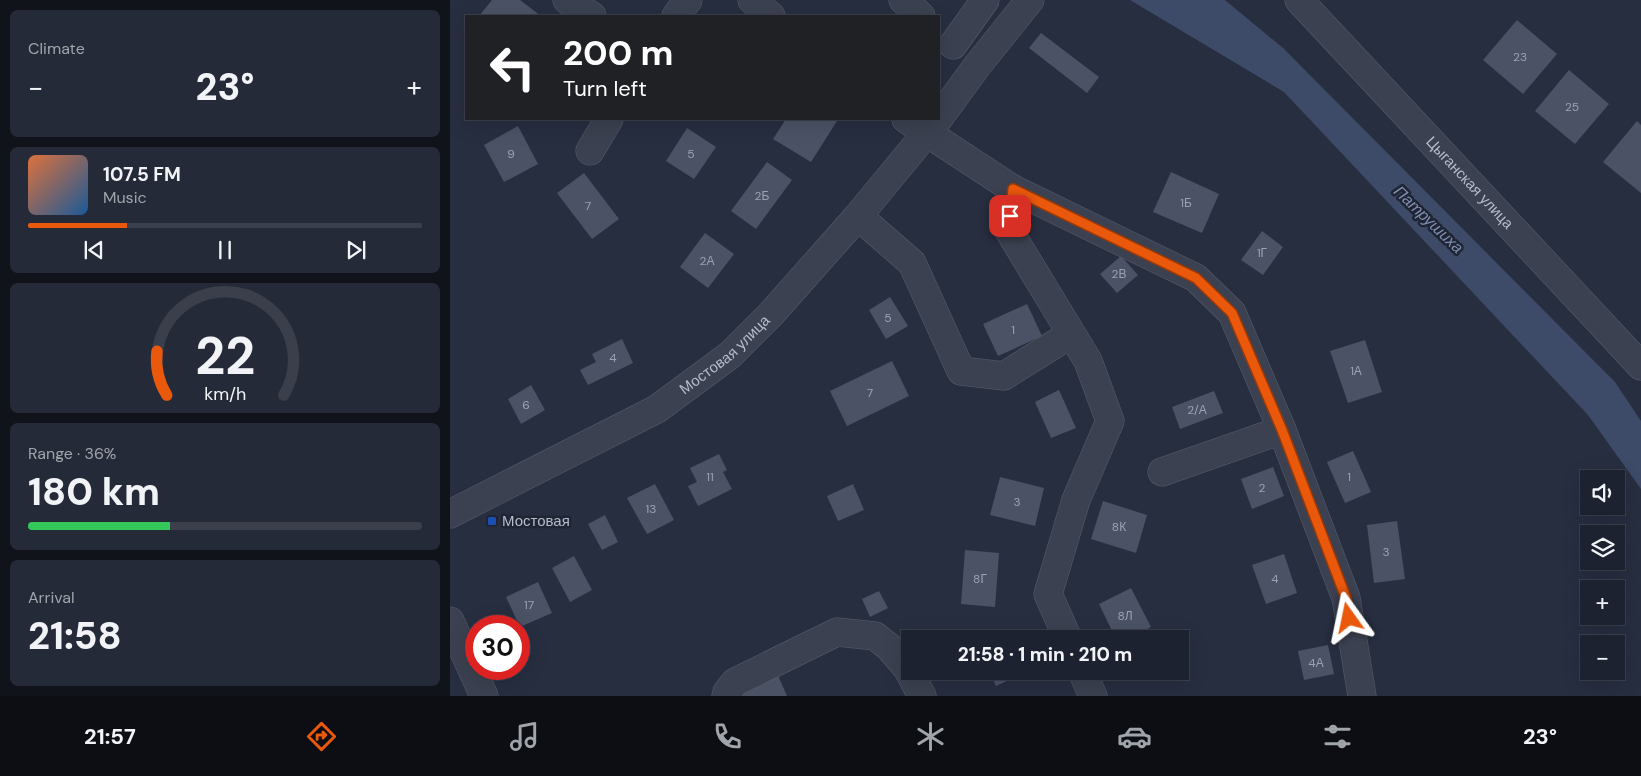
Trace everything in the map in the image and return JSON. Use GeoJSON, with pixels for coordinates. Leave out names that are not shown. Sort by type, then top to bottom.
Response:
{"type":"FeatureCollection","features":[{"type":"Feature","properties":{"kind":"street"},"geometry":{"type":"LineString","coordinates":[[567,0],[590,15]]}},
{"type":"Feature","properties":{"kind":"street"},"geometry":{"type":"LineString","coordinates":[[677,15],[688,0]]}},
{"type":"Feature","properties":{"kind":"street"},"geometry":{"type":"LineString","coordinates":[[752,0],[770,15]]}},
{"type":"Feature","properties":{"kind":"street"},"geometry":{"type":"LineString","coordinates":[[903,0],[920,15]]}},
{"type":"Feature","properties":{"kind":"street"},"geometry":{"type":"LineString","coordinates":[[977,66],[946,39],[985,0]]}},
{"type":"Feature","properties":{"kind":"street","name":"Мостовая улица"},"geometry":{"type":"LineString","coordinates":[[940,107],[977,66],[1030,0]]}},
{"type":"Feature","properties":{"kind":"street","name":"Цыганская улица"},"geometry":{"type":"LineString","coordinates":[[1299,0],[1641,366]]}},
{"type":"Feature","properties":{"kind":"street"},"geometry":{"type":"LineString","coordinates":[[590,151],[608,120]]}},
{"type":"Feature","properties":{"kind":"street"},"geometry":{"type":"LineString","coordinates":[[927,122],[1013,189],[1196,278],[1232,313],[1282,430],[1346,598],[1362,696]]}},
{"type":"Feature","properties":{"kind":"street","name":"Мостовая улица"},"geometry":{"type":"LineString","coordinates":[[450,514],[657,409],[730,355],[771,314],[858,216],[927,122]]}},
{"type":"Feature","properties":{"kind":"street"},"geometry":{"type":"LineString","coordinates":[[1013,189],[1008,229],[1088,361],[1110,420],[1076,500],[1048,594],[1064,630]]}},
{"type":"Feature","properties":{"kind":"street"},"geometry":{"type":"LineString","coordinates":[[858,216],[912,263],[961,371],[1004,376],[1072,334]]}},
{"type":"Feature","properties":{"kind":"street"},"geometry":{"type":"LineString","coordinates":[[1162,472],[1282,430]]}},
{"type":"Feature","properties":{"kind":"street"},"geometry":{"type":"LineString","coordinates":[[450,621],[484,696]]}},
{"type":"Feature","properties":{"kind":"street"},"geometry":{"type":"LineString","coordinates":[[726,696],[735,682],[837,632],[875,636],[889,647],[907,668],[922,696]]}},
{"type":"Feature","properties":{"kind":"street"},"geometry":{"type":"LineString","coordinates":[[1086,680],[1093,696]]}},
{"type":"Feature","properties":{"kind":"water","name":"Патрушиха"},"geometry":{"type":"Polygon","coordinates":[[[1130,0],[1225,0],[1283,48],[1615,382],[1641,421],[1641,489],[1588,415],[1284,92],[1130,0]]]}},
{"type":"Feature","properties":{"kind":"building"},"geometry":{"type":"Polygon","coordinates":[[[492,0],[520,0],[540,15],[480,15],[492,0]]]}},
{"type":"Feature","properties":{"kind":"building"},"geometry":{"type":"Polygon","coordinates":[[[1517,20],[1557,54],[1523,94],[1483,60],[1517,20]]]}},
{"type":"Feature","properties":{"kind":"building"},"geometry":{"type":"Polygon","coordinates":[[[1041,33],[1099,77],[1087,93],[1029,48],[1041,33]]]}},
{"type":"Feature","properties":{"kind":"building"},"geometry":{"type":"Polygon","coordinates":[[[1569,70],[1609,104],[1575,144],[1535,111],[1569,70]]]}},
{"type":"Feature","properties":{"kind":"building"},"geometry":{"type":"Polygon","coordinates":[[[785,120],[837,121],[811,162],[773,139],[785,120]]]}},
{"type":"Feature","properties":{"kind":"building"},"geometry":{"type":"Polygon","coordinates":[[[1637,121],[1641,125],[1641,193],[1603,162],[1637,121]]]}},
{"type":"Feature","properties":{"kind":"building"},"geometry":{"type":"Polygon","coordinates":[[[518,126],[538,164],[504,182],[484,145],[518,126]]]}},
{"type":"Feature","properties":{"kind":"building"},"geometry":{"type":"Polygon","coordinates":[[[687,128],[716,147],[694,179],[666,161],[687,128]]]}},
{"type":"Feature","properties":{"kind":"building"},"geometry":{"type":"Polygon","coordinates":[[[767,162],[792,180],[756,229],[731,211],[767,162]]]}},
{"type":"Feature","properties":{"kind":"building"},"geometry":{"type":"Polygon","coordinates":[[[1171,172],[1219,194],[1202,233],[1153,212],[1171,172]]]}},
{"type":"Feature","properties":{"kind":"building"},"geometry":{"type":"Polygon","coordinates":[[[584,173],[619,219],[592,239],[557,193],[584,173]]]}},
{"type":"Feature","properties":{"kind":"building"},"geometry":{"type":"Polygon","coordinates":[[[1262,231],[1283,247],[1263,275],[1241,260],[1262,231]]]}},
{"type":"Feature","properties":{"kind":"building"},"geometry":{"type":"Polygon","coordinates":[[[705,233],[734,254],[708,288],[680,267],[705,233]]]}},
{"type":"Feature","properties":{"kind":"building"},"geometry":{"type":"Polygon","coordinates":[[[1121,256],[1138,275],[1117,293],[1100,274],[1121,256]]]}},
{"type":"Feature","properties":{"kind":"building"},"geometry":{"type":"Polygon","coordinates":[[[890,297],[908,326],[886,339],[869,310],[890,297]]]}},
{"type":"Feature","properties":{"kind":"building"},"geometry":{"type":"Polygon","coordinates":[[[1027,304],[1042,336],[998,356],[983,324],[1027,304]]]}},
{"type":"Feature","properties":{"kind":"building"},"geometry":{"type":"Polygon","coordinates":[[[622,339],[633,363],[588,385],[580,370],[596,362],[592,354],[622,339]]]}},
{"type":"Feature","properties":{"kind":"building"},"geometry":{"type":"Polygon","coordinates":[[[1365,340],[1382,392],[1348,403],[1330,351],[1365,340]]]}},
{"type":"Feature","properties":{"kind":"building"},"geometry":{"type":"Polygon","coordinates":[[[892,361],[909,396],[847,426],[830,391],[892,361]]]}},
{"type":"Feature","properties":{"kind":"building"},"geometry":{"type":"Polygon","coordinates":[[[531,385],[545,410],[521,424],[508,399],[531,385]]]}},
{"type":"Feature","properties":{"kind":"building"},"geometry":{"type":"Polygon","coordinates":[[[1059,390],[1076,428],[1051,438],[1035,402],[1059,390]]]}},
{"type":"Feature","properties":{"kind":"building"},"geometry":{"type":"Polygon","coordinates":[[[1214,391],[1223,413],[1180,429],[1172,407],[1214,391]]]}},
{"type":"Feature","properties":{"kind":"building"},"geometry":{"type":"Polygon","coordinates":[[[1353,451],[1371,492],[1345,503],[1327,462],[1353,451]]]}},
{"type":"Feature","properties":{"kind":"building"},"geometry":{"type":"Polygon","coordinates":[[[719,454],[727,470],[723,472],[732,489],[698,506],[688,486],[697,482],[690,468],[719,454]]]}},
{"type":"Feature","properties":{"kind":"building"},"geometry":{"type":"Polygon","coordinates":[[[1273,467],[1284,496],[1252,509],[1241,479],[1273,467]]]}},
{"type":"Feature","properties":{"kind":"building"},"geometry":{"type":"Polygon","coordinates":[[[1000,477],[1044,488],[1035,526],[990,515],[1000,477]]]}},
{"type":"Feature","properties":{"kind":"building"},"geometry":{"type":"Polygon","coordinates":[[[655,484],[674,520],[647,534],[627,498],[655,484]]]}},
{"type":"Feature","properties":{"kind":"building"},"geometry":{"type":"Polygon","coordinates":[[[853,484],[864,510],[838,521],[827,496],[853,484]]]}},
{"type":"Feature","properties":{"kind":"building"},"geometry":{"type":"Polygon","coordinates":[[[1103,501],[1147,515],[1136,553],[1091,539],[1103,501]]]}},
{"type":"Feature","properties":{"kind":"building"},"geometry":{"type":"Polygon","coordinates":[[[605,515],[618,542],[602,550],[588,524],[605,515]]]}},
{"type":"Feature","properties":{"kind":"building"},"geometry":{"type":"Polygon","coordinates":[[[1397,521],[1405,579],[1374,583],[1367,525],[1397,521]]]}},
{"type":"Feature","properties":{"kind":"building"},"geometry":{"type":"Polygon","coordinates":[[[965,550],[999,553],[995,607],[961,604],[965,550]]]}},
{"type":"Feature","properties":{"kind":"building"},"geometry":{"type":"Polygon","coordinates":[[[1284,554],[1297,593],[1266,604],[1252,565],[1284,554]]]}},
{"type":"Feature","properties":{"kind":"building"},"geometry":{"type":"Polygon","coordinates":[[[574,556],[592,590],[570,602],[552,568],[574,556]]]}},
{"type":"Feature","properties":{"kind":"building"},"geometry":{"type":"Polygon","coordinates":[[[538,582],[552,613],[530,623],[530,615],[514,615],[506,597],[538,582]]]}},
{"type":"Feature","properties":{"kind":"building"},"geometry":{"type":"Polygon","coordinates":[[[1131,588],[1151,627],[1146,630],[1112,630],[1099,604],[1131,588]]]}},
{"type":"Feature","properties":{"kind":"building"},"geometry":{"type":"Polygon","coordinates":[[[879,591],[888,608],[870,617],[862,599],[879,591]]]}},
{"type":"Feature","properties":{"kind":"building"},"geometry":{"type":"Polygon","coordinates":[[[1328,645],[1334,674],[1304,680],[1298,651],[1328,645]]]}},
{"type":"Feature","properties":{"kind":"building"},"geometry":{"type":"Polygon","coordinates":[[[776,671],[787,696],[730,696],[776,671]]]}},
{"type":"Feature","properties":{"kind":"building"},"geometry":{"type":"Polygon","coordinates":[[[993,680],[1009,680],[996,686],[993,680]]]}},
{"type":"Feature","properties":{"kind":"place","name":"Мостовая"},"geometry":{"type":"Point","coordinates":[492,521]}},
{"type":"Feature","properties":{"kind":"route"},"geometry":{"type":"LineString","coordinates":[[1010,216],[1013,189],[1196,278],[1232,313],[1282,430],[1346,598],[1349,618]]}}]}
